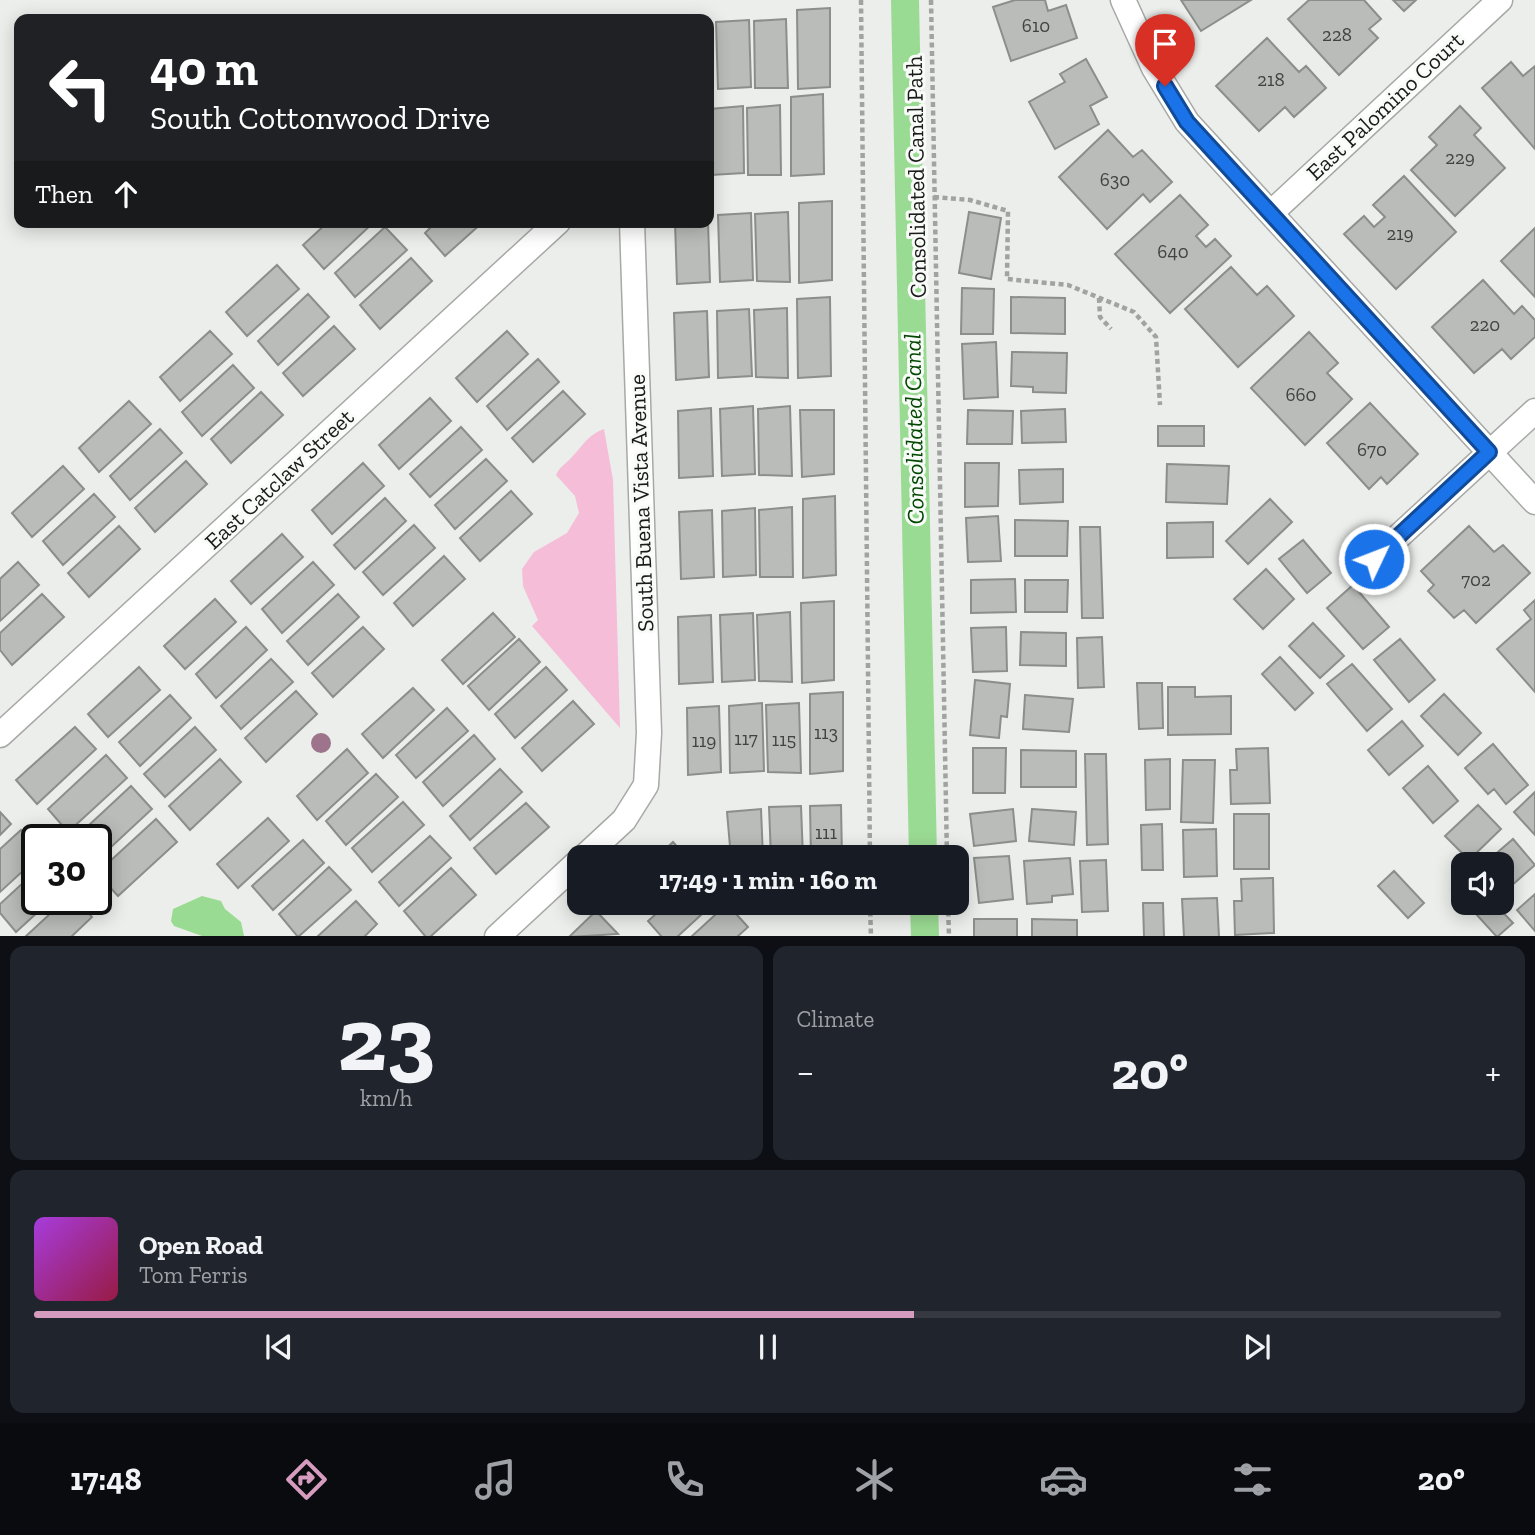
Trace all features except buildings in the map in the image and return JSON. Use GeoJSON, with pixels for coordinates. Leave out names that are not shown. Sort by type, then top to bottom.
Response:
{"type":"FeatureCollection","features":[{"type":"Feature","properties":{"kind":"street"},"geometry":{"type":"LineString","coordinates":[[1123,0],[1154,68],[1187,122],[1535,502]]}},
{"type":"Feature","properties":{"kind":"street","name":"East Palomino Court"},"geometry":{"type":"LineString","coordinates":[[1271,213],[1500,0]]}},
{"type":"Feature","properties":{"kind":"street","name":"East Catclaw Street"},"geometry":{"type":"LineString","coordinates":[[0,735],[551,228]]}},
{"type":"Feature","properties":{"kind":"street","name":"South Buena Vista Avenue"},"geometry":{"type":"LineString","coordinates":[[596,845],[624,820],[646,785],[649,733],[632,228]]}},
{"type":"Feature","properties":{"kind":"street"},"geometry":{"type":"LineString","coordinates":[[1374,559],[1535,411]]}},
{"type":"Feature","properties":{"kind":"street"},"geometry":{"type":"LineString","coordinates":[[497,936],[567,872]]}},
{"type":"Feature","properties":{"kind":"path"},"geometry":{"type":"LineString","coordinates":[[861,0],[870,845]]}},
{"type":"Feature","properties":{"kind":"path","name":"Consolidated Canal Path"},"geometry":{"type":"LineString","coordinates":[[931,0],[947,845]]}},
{"type":"Feature","properties":{"kind":"path"},"geometry":{"type":"LineString","coordinates":[[934,197],[970,200],[1007,211],[1007,279],[1068,285],[1133,312],[1156,337],[1160,405]]}},
{"type":"Feature","properties":{"kind":"path"},"geometry":{"type":"LineString","coordinates":[[1099,298],[1100,317],[1111,330]]}},
{"type":"Feature","properties":{"kind":"path"},"geometry":{"type":"LineString","coordinates":[[870,915],[871,936]]}},
{"type":"Feature","properties":{"kind":"path"},"geometry":{"type":"LineString","coordinates":[[948,915],[949,936]]}},
{"type":"Feature","properties":{"kind":"shaded area"},"geometry":{"type":"Polygon","coordinates":[[[604,429],[613,480],[620,728],[532,626],[538,620],[523,586],[522,569],[534,552],[567,533],[579,513],[575,496],[556,475],[589,438],[604,429]]]}},
{"type":"Feature","properties":{"kind":"shaded area"},"geometry":{"type":"Polygon","coordinates":[[[202,896],[221,901],[225,909],[241,922],[244,936],[202,936],[174,926],[171,921],[173,909],[202,896]]]}},
{"type":"Feature","properties":{"kind":"waterway","name":"Consolidated Canal"},"geometry":{"type":"LineString","coordinates":[[905,0],[923,845]]}},
{"type":"Feature","properties":{"kind":"waterway","name":"Consolidated Canal"},"geometry":{"type":"LineString","coordinates":[[924,915],[925,936]]}},
{"type":"Feature","properties":{"kind":"route"},"geometry":{"type":"LineString","coordinates":[[1165,86],[1187,122],[1489,452],[1374,559]]}}]}
